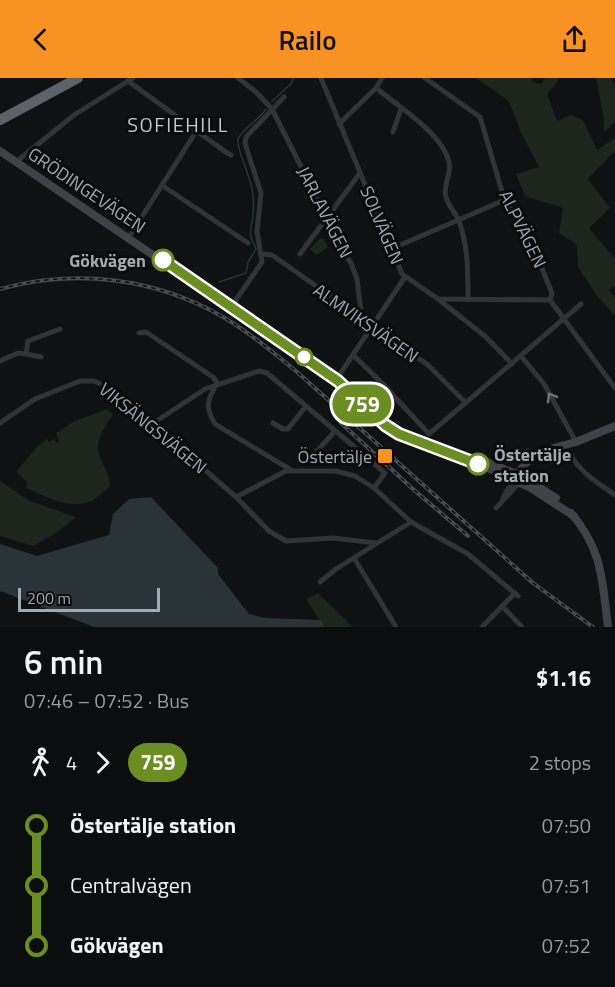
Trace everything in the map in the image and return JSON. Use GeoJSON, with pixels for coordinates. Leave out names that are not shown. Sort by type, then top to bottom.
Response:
{"type":"FeatureCollection","features":[{"type":"Feature","properties":{"kind":"highway"},"geometry":{"type":"LineString","coordinates":[[0,112],[64,78]]}},
{"type":"Feature","properties":{"kind":"highway"},"geometry":{"type":"LineString","coordinates":[[0,120],[78,78]]}},
{"type":"Feature","properties":{"kind":"street","name":"JARLAVÄGEN"},"geometry":{"type":"LineString","coordinates":[[238,78],[272,109],[326,216],[337,243],[351,263],[357,279],[362,320]]}},
{"type":"Feature","properties":{"kind":"street","name":"SOLVÄGEN"},"geometry":{"type":"LineString","coordinates":[[321,78],[405,277],[438,299],[486,337],[512,364]]}},
{"type":"Feature","properties":{"kind":"street"},"geometry":{"type":"LineString","coordinates":[[339,124],[376,88],[382,78]]}},
{"type":"Feature","properties":{"kind":"street","name":"ALPVÄGEN"},"geometry":{"type":"LineString","coordinates":[[425,78],[480,117],[504,198],[534,249],[552,292],[550,300],[563,321],[615,388]]}},
{"type":"Feature","properties":{"kind":"street"},"geometry":{"type":"LineString","coordinates":[[16,162],[74,115],[130,80],[231,155]]}},
{"type":"Feature","properties":{"kind":"street"},"geometry":{"type":"LineString","coordinates":[[376,88],[432,134],[443,147],[450,163],[446,198],[459,220],[468,256],[468,298]]}},
{"type":"Feature","properties":{"kind":"street"},"geometry":{"type":"LineString","coordinates":[[231,307],[262,262],[257,231],[261,193],[245,143],[246,137],[284,97]]}},
{"type":"Feature","properties":{"kind":"street"},"geometry":{"type":"LineString","coordinates":[[393,132],[401,109]]}},
{"type":"Feature","properties":{"kind":"street"},"geometry":{"type":"LineString","coordinates":[[129,237],[196,130]]}},
{"type":"Feature","properties":{"kind":"street","name":"GRÖDINGEVÄGEN"},"geometry":{"type":"LineString","coordinates":[[0,151],[336,380],[385,425],[399,434],[518,478],[574,516],[586,531],[596,554],[608,627]]}},
{"type":"Feature","properties":{"kind":"street"},"geometry":{"type":"LineString","coordinates":[[300,254],[360,173]]}},
{"type":"Feature","properties":{"kind":"street"},"geometry":{"type":"LineString","coordinates":[[163,186],[248,243]]}},
{"type":"Feature","properties":{"kind":"street"},"geometry":{"type":"LineString","coordinates":[[392,249],[500,202],[504,198]]}},
{"type":"Feature","properties":{"kind":"street","name":"ALMVIKSVÄGEN"},"geometry":{"type":"LineString","coordinates":[[261,254],[272,255],[428,365],[465,402]]}},
{"type":"Feature","properties":{"kind":"street"},"geometry":{"type":"LineString","coordinates":[[336,380],[405,277]]}},
{"type":"Feature","properties":{"kind":"street"},"geometry":{"type":"LineString","coordinates":[[438,299],[550,300]]}},
{"type":"Feature","properties":{"kind":"street"},"geometry":{"type":"LineString","coordinates":[[353,355],[429,434],[581,304]]}},
{"type":"Feature","properties":{"kind":"street"},"geometry":{"type":"LineString","coordinates":[[26,354],[28,341],[60,328]]}},
{"type":"Feature","properties":{"kind":"street"},"geometry":{"type":"LineString","coordinates":[[139,333],[146,332],[176,351],[213,377],[217,383]]}},
{"type":"Feature","properties":{"kind":"street"},"geometry":{"type":"LineString","coordinates":[[0,361],[18,353],[41,357]]}},
{"type":"Feature","properties":{"kind":"street"},"geometry":{"type":"LineString","coordinates":[[521,356],[544,384],[576,442]]}},
{"type":"Feature","properties":{"kind":"street"},"geometry":{"type":"LineString","coordinates":[[152,424],[217,383],[259,371],[267,373],[385,473],[374,488]]}},
{"type":"Feature","properties":{"kind":"street","name":"VIKSÄNGSVÄGEN"},"geometry":{"type":"LineString","coordinates":[[0,423],[35,399],[80,381],[94,381],[107,387],[152,424],[236,497],[269,531],[286,541],[333,538],[376,543]]}},
{"type":"Feature","properties":{"kind":"street"},"geometry":{"type":"LineString","coordinates":[[217,383],[209,398],[208,412],[215,424],[292,470]]}},
{"type":"Feature","properties":{"kind":"street"},"geometry":{"type":"LineString","coordinates":[[273,423],[283,429],[288,429],[306,406]]}},
{"type":"Feature","properties":{"kind":"street"},"geometry":{"type":"LineString","coordinates":[[495,508],[535,457],[547,449],[576,442],[615,426]]}},
{"type":"Feature","properties":{"kind":"street"},"geometry":{"type":"LineString","coordinates":[[310,459],[335,430]]}},
{"type":"Feature","properties":{"kind":"street"},"geometry":{"type":"LineString","coordinates":[[511,458],[527,451],[535,457]]}},
{"type":"Feature","properties":{"kind":"street"},"geometry":{"type":"LineString","coordinates":[[570,453],[574,462],[592,479],[615,495]]}},
{"type":"Feature","properties":{"kind":"street"},"geometry":{"type":"LineString","coordinates":[[236,497],[286,471],[335,471],[355,476],[374,488],[411,522],[468,554],[517,594],[482,627]]}},
{"type":"Feature","properties":{"kind":"street"},"geometry":{"type":"LineString","coordinates":[[320,582],[411,522]]}},
{"type":"Feature","properties":{"kind":"street"},"geometry":{"type":"LineString","coordinates":[[354,558],[396,627]]}},
{"type":"Feature","properties":{"kind":"street"},"geometry":{"type":"LineString","coordinates":[[502,606],[522,627]]}},
{"type":"Feature","properties":{"kind":"shaded area"},"geometry":{"type":"Polygon","coordinates":[[[476,78],[531,78],[533,82],[541,84],[545,78],[558,78],[547,94],[557,121],[571,115],[583,120],[597,150],[615,138],[615,151],[588,179],[610,208],[589,228],[615,259],[615,285],[609,290],[615,298],[615,316],[597,296],[578,267],[577,245],[559,233],[563,208],[525,196],[516,174],[539,167],[521,133],[509,101],[476,78]]]}},
{"type":"Feature","properties":{"kind":"shaded area"},"geometry":{"type":"Polygon","coordinates":[[[596,78],[612,78],[615,86],[615,122],[604,132],[604,119],[596,78]]]}},
{"type":"Feature","properties":{"kind":"shaded area"},"geometry":{"type":"Polygon","coordinates":[[[319,239],[323,239],[328,246],[316,255],[310,249],[319,239]]]}},
{"type":"Feature","properties":{"kind":"shaded area"},"geometry":{"type":"Polygon","coordinates":[[[107,409],[113,414],[101,435],[98,447],[110,486],[94,500],[83,504],[58,501],[26,488],[27,482],[16,472],[37,447],[47,439],[49,442],[54,439],[57,443],[59,441],[56,433],[75,421],[107,409]]]}},
{"type":"Feature","properties":{"kind":"shaded area"},"geometry":{"type":"Polygon","coordinates":[[[0,481],[30,501],[76,517],[56,533],[33,546],[0,536],[0,481]]]}},
{"type":"Feature","properties":{"kind":"shaded area"},"geometry":{"type":"Polygon","coordinates":[[[151,497],[218,568],[218,574],[249,614],[265,618],[321,620],[324,627],[94,627],[0,591],[0,544],[37,556],[109,535],[113,514],[129,499],[151,497]]]}},
{"type":"Feature","properties":{"kind":"shaded area"},"geometry":{"type":"Polygon","coordinates":[[[318,593],[353,627],[324,627],[306,599],[318,593]]]}},
{"type":"Feature","properties":{"kind":"waterway"},"geometry":{"type":"LineString","coordinates":[[272,101],[291,84],[293,78]]}},
{"type":"Feature","properties":{"kind":"waterway"},"geometry":{"type":"LineString","coordinates":[[219,282],[246,273],[248,262],[256,249],[251,238],[252,191],[238,139],[266,109]]}},
{"type":"Feature","properties":{"kind":"railway"},"geometry":{"type":"LineString","coordinates":[[0,289],[57,279],[114,280],[170,293],[223,317],[252,336],[297,372],[533,583],[593,627]]}},
{"type":"Feature","properties":{"kind":"railway"},"geometry":{"type":"LineString","coordinates":[[341,423],[468,536]]}},
{"type":"Feature","properties":{"kind":"bus line","name":"759"},"geometry":{"type":"LineString","coordinates":[[163,260],[338,381],[385,425],[399,434],[478,464]]}},
{"type":"Feature","properties":{"kind":"place","name":"Gökvägen"},"geometry":{"type":"Point","coordinates":[163,260]}},
{"type":"Feature","properties":{"kind":"place","name":"Östertälje"},"geometry":{"type":"Point","coordinates":[385,456]}},
{"type":"Feature","properties":{"kind":"place","name":"Östertälje station"},"geometry":{"type":"Point","coordinates":[478,464]}},
{"type":"Feature","properties":{"kind":"district","name":"SOFIEHILL"},"geometry":{"type":"Point","coordinates":[178,124]}}]}
